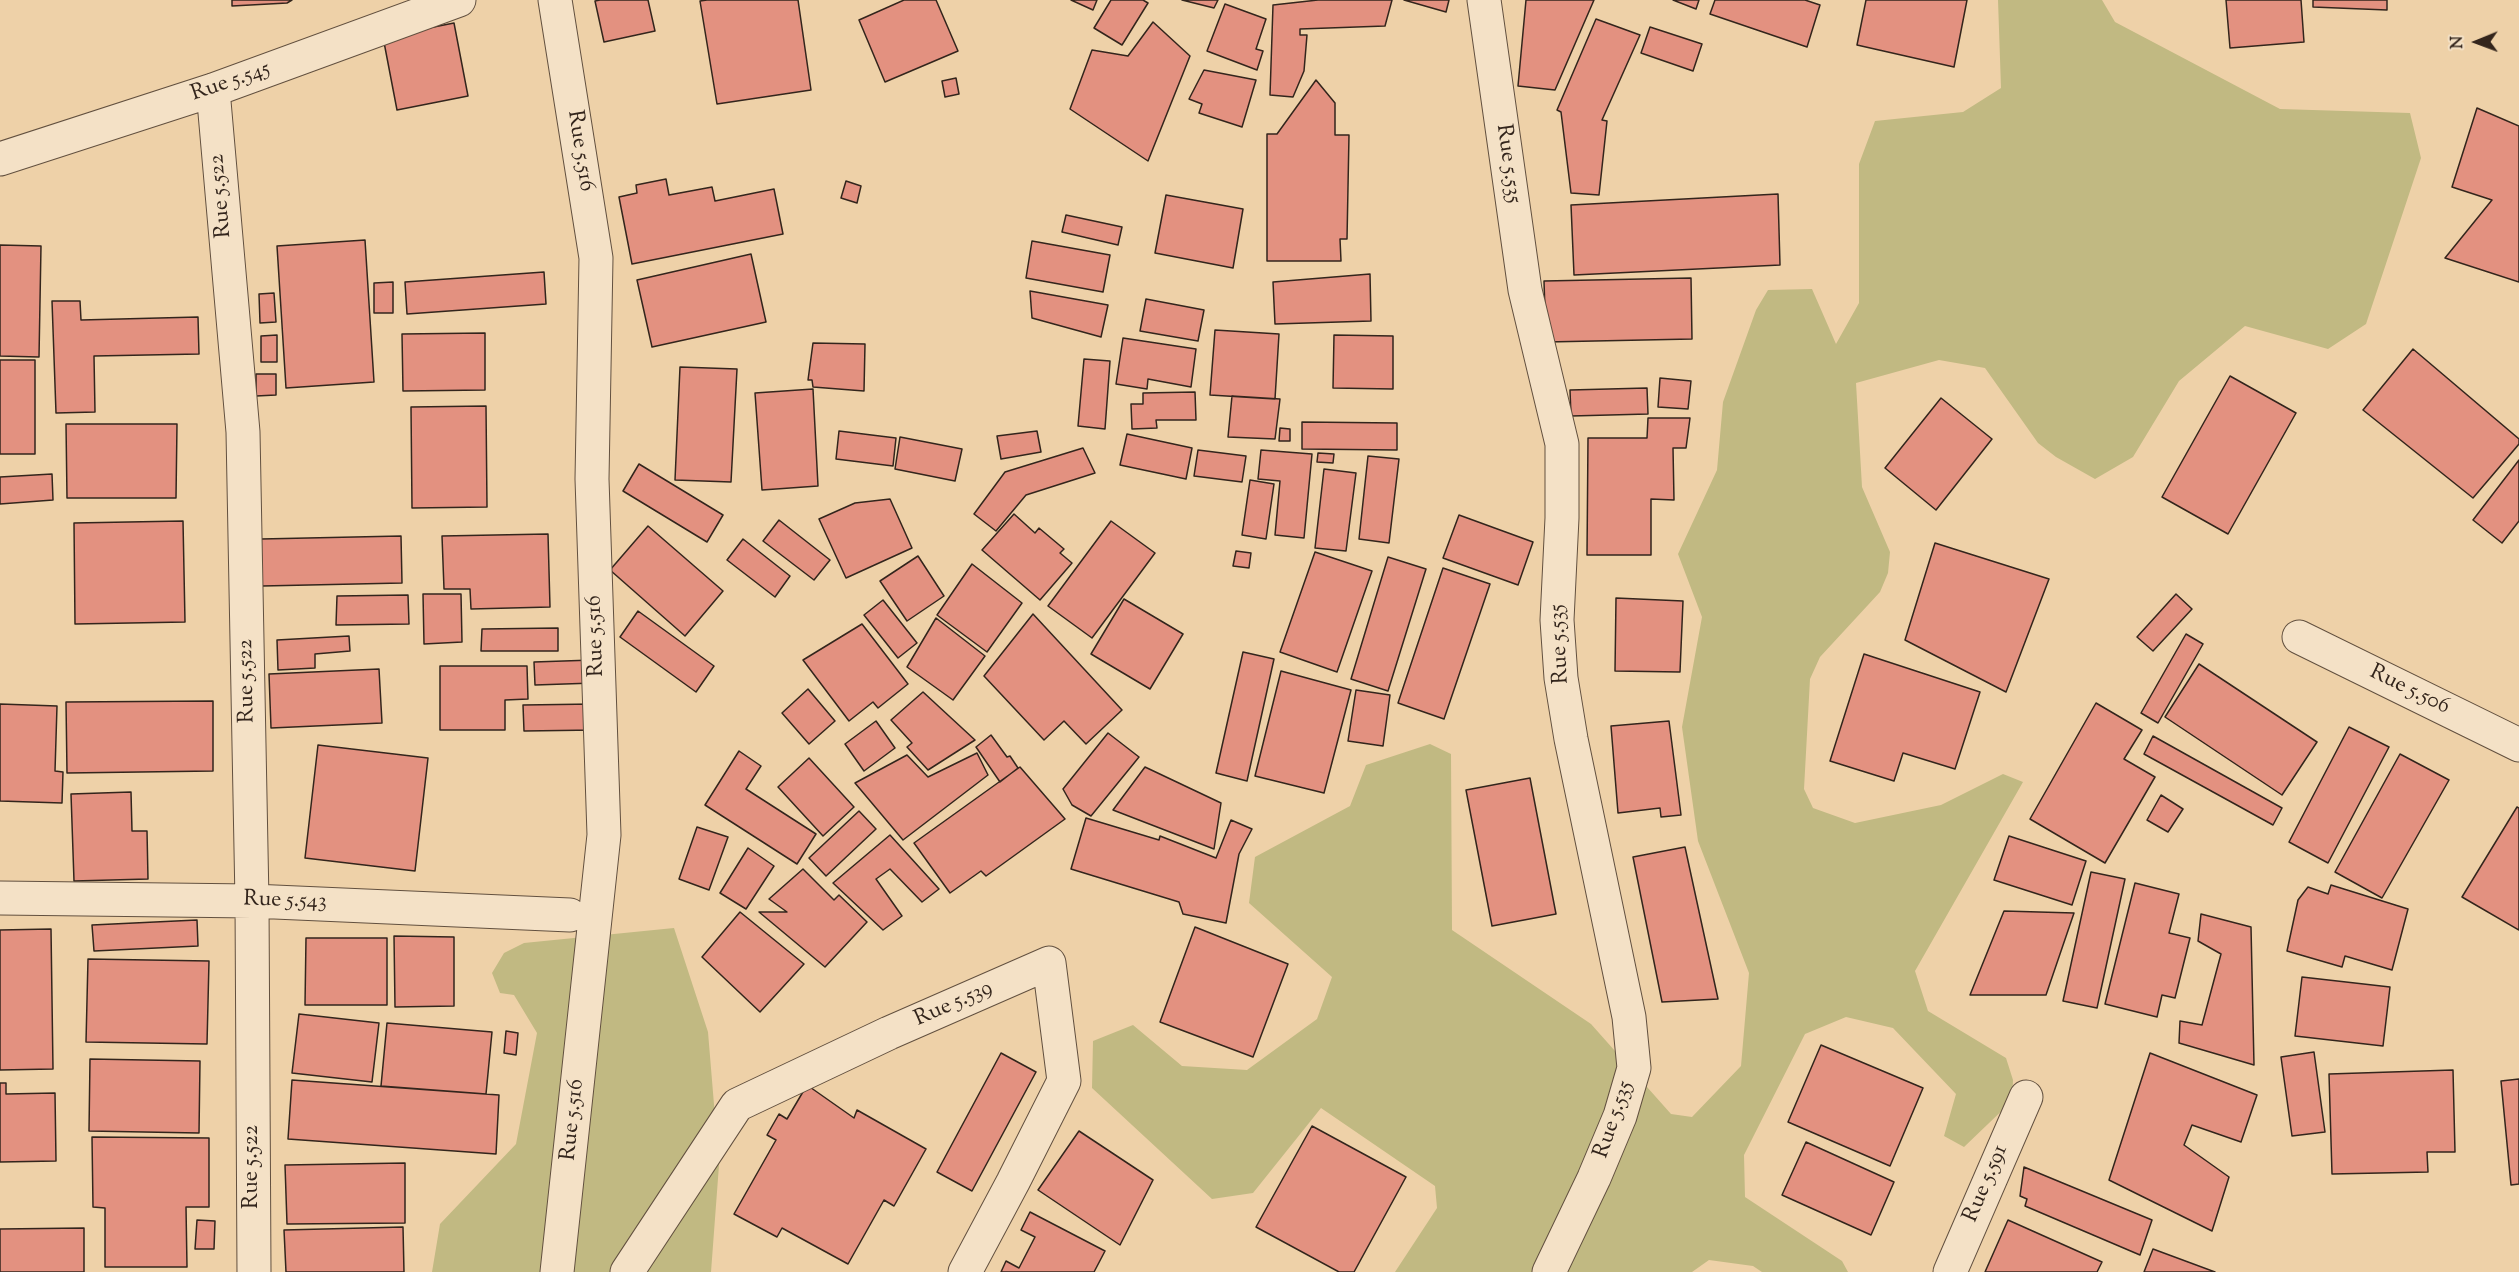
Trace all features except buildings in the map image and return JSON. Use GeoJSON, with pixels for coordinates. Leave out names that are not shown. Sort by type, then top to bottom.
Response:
{"type":"FeatureCollection","features":[{"type":"Feature","properties":{"kind":"street"},"geometry":{"type":"LineString","coordinates":[[377,32],[388,0]]}},
{"type":"Feature","properties":{"kind":"street","name":"Rue 5.545"},"geometry":{"type":"LineString","coordinates":[[0,159],[213,90],[377,32],[459,0]]}},
{"type":"Feature","properties":{"kind":"street","name":"Rue 5.516"},"geometry":{"type":"LineString","coordinates":[[555,0],[596,258],[592,479],[604,835],[557,1272]]}},
{"type":"Feature","properties":{"kind":"street","name":"Rue 5.535"},"geometry":{"type":"LineString","coordinates":[[1484,0],[1525,290],[1562,444],[1557,620],[1570,739],[1629,1017],[1634,1068],[1620,1116],[1594,1178],[1549,1272]]}},
{"type":"Feature","properties":{"kind":"street","name":"Rue 5.522"},"geometry":{"type":"LineString","coordinates":[[213,90],[243,432],[252,901],[254,1272]]}},
{"type":"Feature","properties":{"kind":"street","name":"Rue 5.506"},"geometry":{"type":"LineString","coordinates":[[2299,637],[2519,745]]}},
{"type":"Feature","properties":{"kind":"street","name":"Rue 5.543"},"geometry":{"type":"LineString","coordinates":[[0,898],[252,901],[570,915]]}},
{"type":"Feature","properties":{"kind":"street","name":"Rue 5.539"},"geometry":{"type":"LineString","coordinates":[[627,1272],[737,1105],[889,1033],[1049,963],[1064,1081],[964,1272]]}},
{"type":"Feature","properties":{"kind":"street","name":"Rue 5.591"},"geometry":{"type":"LineString","coordinates":[[1950,1272],[2026,1097]]}},
{"type":"Feature","properties":{"kind":"shaded area"},"geometry":{"type":"Polygon","coordinates":[[[1998,0],[2102,0],[2115,22],[2280,109],[2410,113],[2421,158],[2366,324],[2328,349],[2245,326],[2179,381],[2133,457],[2095,479],[2056,457],[2038,443],[1985,368],[1939,360],[1856,383],[1862,487],[1890,552],[1888,573],[1880,592],[1820,657],[1810,679],[1804,789],[1813,808],[1855,823],[1941,805],[2003,774],[2023,782],[1915,971],[1928,1011],[2006,1058],[2013,1080],[2012,1101],[1964,1147],[1944,1136],[1956,1094],[1893,1028],[1846,1017],[1805,1034],[1744,1155],[1745,1197],[1842,1261],[1848,1272],[1762,1272],[1753,1266],[1709,1260],[1692,1272],[1395,1272],[1437,1208],[1435,1186],[1321,1108],[1253,1193],[1212,1199],[1092,1088],[1093,1041],[1133,1025],[1182,1066],[1247,1070],[1317,1019],[1332,977],[1249,903],[1255,857],[1350,806],[1366,765],[1430,744],[1451,754],[1452,930],[1591,1024],[1671,1114],[1692,1117],[1741,1066],[1749,973],[1698,841],[1682,727],[1702,617],[1678,554],[1717,470],[1723,402],[1756,310],[1768,290],[1812,289],[1836,344],[1859,303],[1859,164],[1875,121],[1963,112],[2001,88],[1998,0]]]}},
{"type":"Feature","properties":{"kind":"shaded area"},"geometry":{"type":"Polygon","coordinates":[[[674,928],[708,1032],[719,1165],[711,1272],[432,1272],[440,1224],[516,1144],[537,1033],[514,995],[500,993],[492,973],[504,953],[524,943],[674,928]]]}}]}
